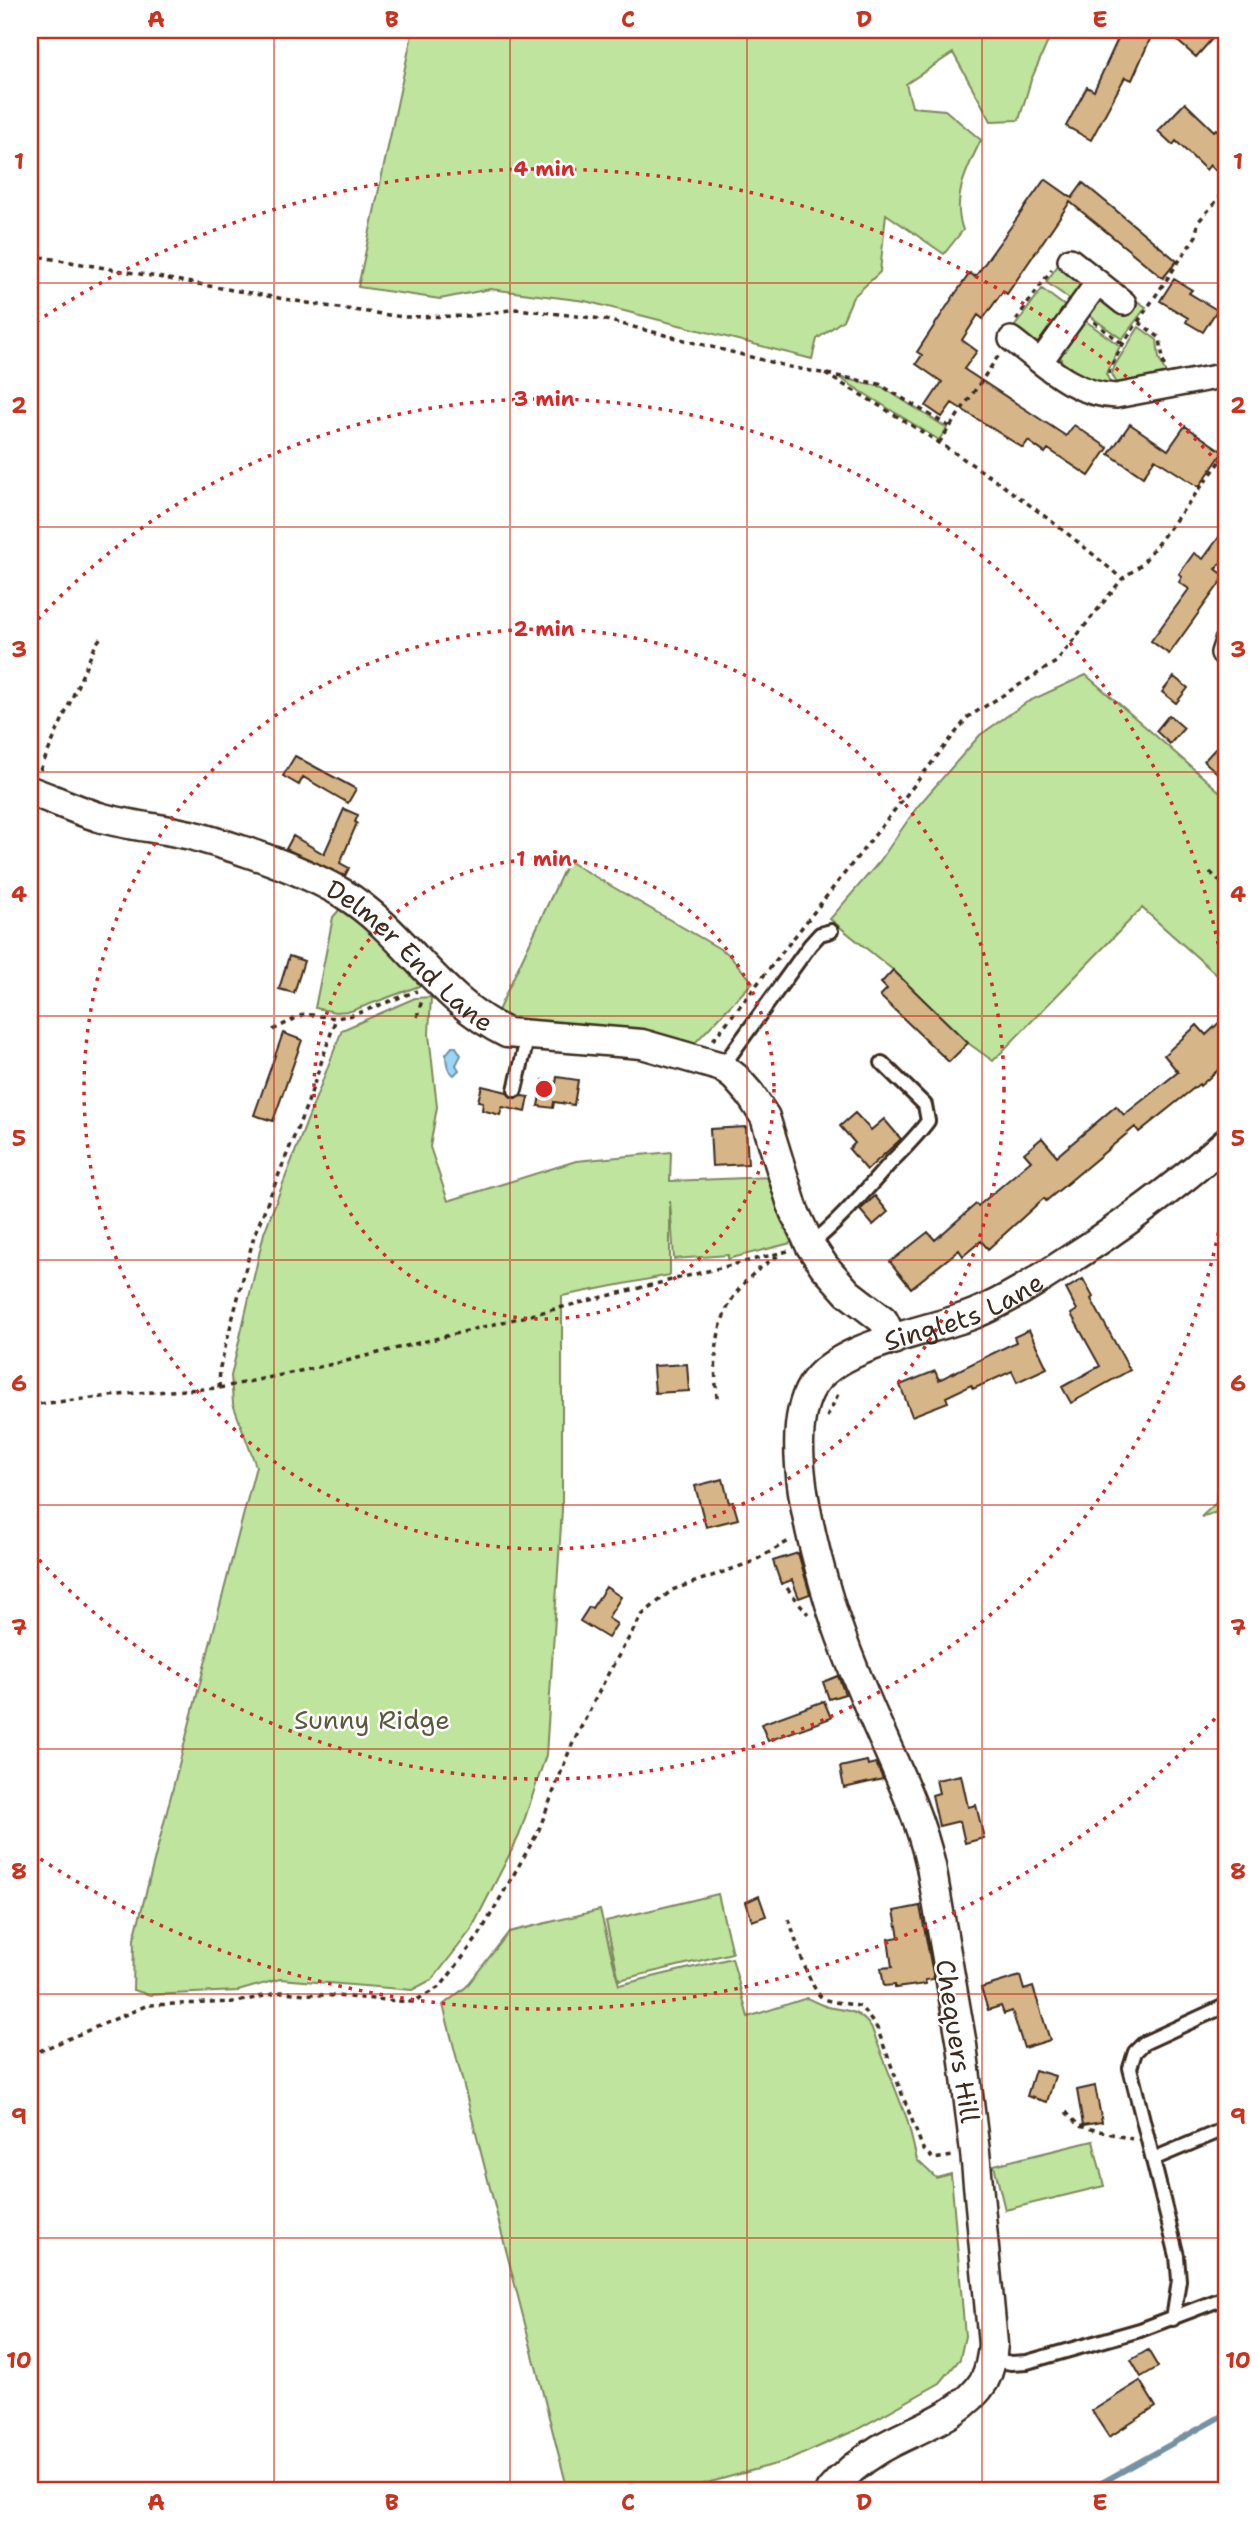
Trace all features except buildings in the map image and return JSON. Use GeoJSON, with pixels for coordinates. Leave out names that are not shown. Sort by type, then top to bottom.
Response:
{"type":"FeatureCollection","features":[{"type":"Feature","properties":{"kind":"street"},"geometry":{"type":"LineString","coordinates":[[1070,260],[1124,303]]}},
{"type":"Feature","properties":{"kind":"street"},"geometry":{"type":"LineString","coordinates":[[1041,361],[1098,282]]}},
{"type":"Feature","properties":{"kind":"street"},"geometry":{"type":"LineString","coordinates":[[1011,339],[1079,388],[1103,396],[1227,375]]}},
{"type":"Feature","properties":{"kind":"street","name":"Delmer End Lane"},"geometry":{"type":"LineString","coordinates":[[30,791],[100,817],[199,837],[292,869],[341,892],[371,913],[433,986],[486,1023],[507,1033],[642,1044],[722,1067],[750,1094],[765,1117],[794,1212],[810,1245],[848,1293],[883,1320],[893,1340]]}},
{"type":"Feature","properties":{"kind":"street","name":"Singlets Lane"},"geometry":{"type":"LineString","coordinates":[[810,1529],[801,1477],[799,1429],[806,1400],[823,1373],[835,1364],[893,1340],[975,1314],[1031,1284],[1101,1240],[1172,1189],[1227,1142]]}},
{"type":"Feature","properties":{"kind":"street","name":"Chequers Hill"},"geometry":{"type":"LineString","coordinates":[[810,1529],[828,1595],[850,1658],[924,1836],[962,2045],[992,2319],[988,2373],[975,2392],[939,2419],[859,2463],[830,2491]]}},
{"type":"Feature","properties":{"kind":"lane"},"geometry":{"type":"LineString","coordinates":[[722,1067],[810,945],[820,934],[831,931]]}},
{"type":"Feature","properties":{"kind":"lane"},"geometry":{"type":"LineString","coordinates":[[515,1090],[528,1035]]}},
{"type":"Feature","properties":{"kind":"lane"},"geometry":{"type":"LineString","coordinates":[[810,1245],[870,1186],[928,1121],[925,1105],[882,1063]]}},
{"type":"Feature","properties":{"kind":"lane"},"geometry":{"type":"LineString","coordinates":[[1173,2319],[1178,2280],[1177,2256],[1130,2068],[1135,2052],[1144,2043],[1227,2005]]}},
{"type":"Feature","properties":{"kind":"lane"},"geometry":{"type":"LineString","coordinates":[[1153,2159],[1227,2128]]}},
{"type":"Feature","properties":{"kind":"lane"},"geometry":{"type":"LineString","coordinates":[[991,2359],[1011,2363],[1027,2362],[1173,2319],[1227,2297]]}},
{"type":"Feature","properties":{"kind":"path"},"geometry":{"type":"LineString","coordinates":[[1125,394],[1109,376],[1110,369],[1196,236],[1198,222],[1227,189]]}},
{"type":"Feature","properties":{"kind":"path"},"geometry":{"type":"LineString","coordinates":[[30,255],[403,317],[468,316],[517,309],[602,319],[790,367],[879,384],[950,426]]}},
{"type":"Feature","properties":{"kind":"path"},"geometry":{"type":"LineString","coordinates":[[1078,310],[1124,344]]}},
{"type":"Feature","properties":{"kind":"path"},"geometry":{"type":"LineString","coordinates":[[1139,322],[1160,338],[1163,364],[1171,385]]}},
{"type":"Feature","properties":{"kind":"path"},"geometry":{"type":"LineString","coordinates":[[939,443],[1011,339]]}},
{"type":"Feature","properties":{"kind":"path"},"geometry":{"type":"LineString","coordinates":[[821,372],[939,443],[1083,545],[1122,579]]}},
{"type":"Feature","properties":{"kind":"path"},"geometry":{"type":"LineString","coordinates":[[693,1058],[709,1044],[968,717],[1056,662],[1122,579],[1142,564],[1227,453]]}},
{"type":"Feature","properties":{"kind":"path"},"geometry":{"type":"LineString","coordinates":[[30,791],[102,636]]}},
{"type":"Feature","properties":{"kind":"path"},"geometry":{"type":"LineString","coordinates":[[1210,872],[1227,888]]}},
{"type":"Feature","properties":{"kind":"path"},"geometry":{"type":"LineString","coordinates":[[417,1017],[433,986]]}},
{"type":"Feature","properties":{"kind":"path"},"geometry":{"type":"LineString","coordinates":[[273,1030],[304,1014],[336,1017],[354,1015],[433,986]]}},
{"type":"Feature","properties":{"kind":"path"},"geometry":{"type":"LineString","coordinates":[[219,1388],[220,1367],[254,1236],[308,1102],[336,1017]]}},
{"type":"Feature","properties":{"kind":"path"},"geometry":{"type":"LineString","coordinates":[[30,1405],[137,1393],[219,1388],[338,1363],[783,1253],[743,1280],[732,1296],[717,1344],[714,1366],[717,1398]]}},
{"type":"Feature","properties":{"kind":"path"},"geometry":{"type":"LineString","coordinates":[[821,1428],[845,1381]]}},
{"type":"Feature","properties":{"kind":"path"},"geometry":{"type":"LineString","coordinates":[[30,2054],[148,2005],[237,2002],[282,1992],[413,2002],[442,1986],[478,1937],[538,1832],[570,1749],[642,1615],[671,1590],[752,1562],[810,1529]]}},
{"type":"Feature","properties":{"kind":"path"},"geometry":{"type":"LineString","coordinates":[[787,1588],[810,1617]]}},
{"type":"Feature","properties":{"kind":"path"},"geometry":{"type":"LineString","coordinates":[[789,1919],[809,1978],[818,1993],[824,1999],[862,2007],[877,2028],[923,2150],[933,2159],[975,2152]]}},
{"type":"Feature","properties":{"kind":"path"},"geometry":{"type":"LineString","coordinates":[[1066,2112],[1079,2126],[1131,2139],[1148,2140]]}},
{"type":"Feature","properties":{"kind":"green space"},"geometry":{"type":"Polygon","coordinates":[[[413,30],[1053,30],[1031,80],[1019,120],[991,121],[953,53],[906,84],[912,107],[945,110],[981,140],[962,184],[959,207],[963,230],[944,254],[886,214],[880,272],[853,297],[843,320],[817,339],[812,359],[585,301],[490,289],[440,299],[358,287],[413,30]]]}},
{"type":"Feature","properties":{"kind":"green space"},"geometry":{"type":"Polygon","coordinates":[[[1059,264],[1083,283],[1075,303],[1046,282],[1059,264]]]}},
{"type":"Feature","properties":{"kind":"green space"},"geometry":{"type":"Polygon","coordinates":[[[1042,289],[1070,310],[1041,345],[1036,346],[1012,330],[1042,289]]]}},
{"type":"Feature","properties":{"kind":"green space"},"geometry":{"type":"Polygon","coordinates":[[[1098,299],[1134,299],[1146,307],[1122,339],[1083,311],[1098,299]]]}},
{"type":"Feature","properties":{"kind":"green space"},"geometry":{"type":"Polygon","coordinates":[[[1079,316],[1120,346],[1106,374],[1113,388],[1090,386],[1062,365],[1060,353],[1079,316]]]}},
{"type":"Feature","properties":{"kind":"green space"},"geometry":{"type":"Polygon","coordinates":[[[1139,327],[1157,340],[1159,358],[1168,378],[1124,386],[1116,382],[1112,374],[1139,327]]]}},
{"type":"Feature","properties":{"kind":"green space"},"geometry":{"type":"Polygon","coordinates":[[[838,377],[882,387],[947,428],[939,440],[838,377]]]}},
{"type":"Feature","properties":{"kind":"green space"},"geometry":{"type":"Polygon","coordinates":[[[1086,675],[1227,798],[1227,984],[1142,908],[993,1061],[968,1043],[893,970],[830,919],[880,861],[917,807],[980,735],[1027,702],[1086,675]]]}},
{"type":"Feature","properties":{"kind":"green space"},"geometry":{"type":"Polygon","coordinates":[[[568,861],[727,953],[753,982],[693,1045],[526,1026],[496,1015],[568,861]]]}},
{"type":"Feature","properties":{"kind":"green space"},"geometry":{"type":"Polygon","coordinates":[[[346,902],[422,985],[351,1011],[335,1012],[315,1008],[333,917],[346,902]]]}},
{"type":"Feature","properties":{"kind":"green space","name":"Sunny Ridge"},"geometry":{"type":"Polygon","coordinates":[[[431,997],[429,1034],[437,1107],[430,1147],[448,1201],[576,1161],[671,1152],[670,1181],[773,1177],[795,1242],[728,1259],[728,1255],[674,1259],[670,1201],[670,1275],[562,1296],[562,1510],[546,1755],[519,1836],[471,1930],[433,1979],[412,1990],[280,1979],[238,1991],[150,1995],[133,1990],[134,1939],[256,1466],[233,1404],[231,1376],[264,1233],[342,1030],[415,998],[431,997]]]}},
{"type":"Feature","properties":{"kind":"green space"},"geometry":{"type":"Polygon","coordinates":[[[1227,1485],[1227,1509],[1201,1517],[1216,1503],[1217,1489],[1227,1485]]]}},
{"type":"Feature","properties":{"kind":"green space"},"geometry":{"type":"Polygon","coordinates":[[[718,1894],[732,1953],[619,1980],[606,1921],[718,1894]]]}},
{"type":"Feature","properties":{"kind":"green space"},"geometry":{"type":"Polygon","coordinates":[[[600,1910],[619,1985],[732,1958],[748,2017],[807,1998],[828,2007],[853,2012],[863,2018],[872,2029],[907,2119],[917,2160],[936,2178],[951,2174],[965,2336],[960,2359],[940,2383],[856,2430],[787,2461],[678,2491],[568,2491],[443,2005],[466,1987],[509,1932],[600,1910]]]}},
{"type":"Feature","properties":{"kind":"green space"},"geometry":{"type":"Polygon","coordinates":[[[1093,2141],[1104,2186],[1005,2210],[994,2165],[1093,2141]]]}},
{"type":"Feature","properties":{"kind":"water"},"geometry":{"type":"Polygon","coordinates":[[[452,1047],[456,1047],[461,1055],[456,1065],[459,1070],[454,1075],[448,1068],[446,1057],[452,1047]]]}},
{"type":"Feature","properties":{"kind":"waterway"},"geometry":{"type":"LineString","coordinates":[[1087,2491],[1227,2413]]}}]}
